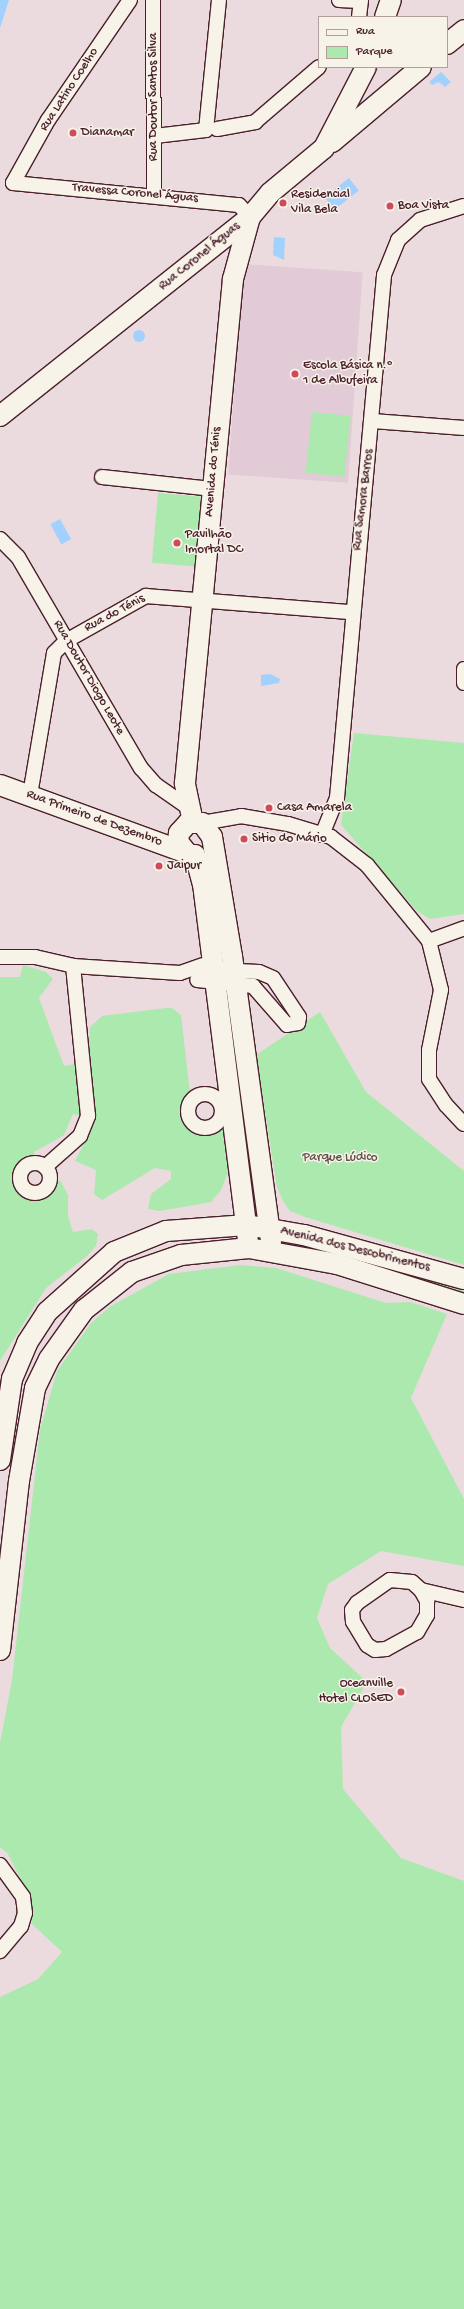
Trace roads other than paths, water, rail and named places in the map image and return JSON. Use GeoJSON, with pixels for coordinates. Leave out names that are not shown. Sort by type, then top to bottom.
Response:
{"type":"FeatureCollection","features":[{"type":"Feature","properties":{"kind":"street","name":"Rua Latino Coelho"},"geometry":{"type":"LineString","coordinates":[[13,183],[48,120],[130,0]]}},
{"type":"Feature","properties":{"kind":"street","name":"Rua Doutor Santos Silva"},"geometry":{"type":"LineString","coordinates":[[153,0],[155,136],[154,194]]}},
{"type":"Feature","properties":{"kind":"street"},"geometry":{"type":"LineString","coordinates":[[211,130],[218,0]]}},
{"type":"Feature","properties":{"kind":"street"},"geometry":{"type":"LineString","coordinates":[[339,0],[360,1],[359,16]]}},
{"type":"Feature","properties":{"kind":"street"},"geometry":{"type":"LineString","coordinates":[[385,16],[391,0]]}},
{"type":"Feature","properties":{"kind":"street"},"geometry":{"type":"LineString","coordinates":[[448,43],[464,30]]}},
{"type":"Feature","properties":{"kind":"street"},"geometry":{"type":"LineString","coordinates":[[155,136],[211,130],[255,122],[318,68]]}},
{"type":"Feature","properties":{"kind":"street","name":"Rua Coronel Águas"},"geometry":{"type":"LineString","coordinates":[[0,416],[250,217],[270,193],[324,148],[365,68]]}},
{"type":"Feature","properties":{"kind":"street"},"geometry":{"type":"LineString","coordinates":[[324,148],[420,68]]}},
{"type":"Feature","properties":{"kind":"street","name":"Travessa Coronel Águas"},"geometry":{"type":"LineString","coordinates":[[13,183],[154,194],[238,205],[250,217]]}},
{"type":"Feature","properties":{"kind":"street","name":"Rua Samora Barros"},"geometry":{"type":"LineString","coordinates":[[322,835],[337,798],[351,612],[373,421],[384,275],[396,247],[420,220],[464,206]]}},
{"type":"Feature","properties":{"kind":"street","name":"Avenida do Ténis"},"geometry":{"type":"LineString","coordinates":[[194,817],[185,783],[202,600],[235,266],[250,217]]}},
{"type":"Feature","properties":{"kind":"street"},"geometry":{"type":"LineString","coordinates":[[218,243],[235,266]]}},
{"type":"Feature","properties":{"kind":"street"},"geometry":{"type":"LineString","coordinates":[[373,421],[464,428]]}},
{"type":"Feature","properties":{"kind":"street"},"geometry":{"type":"LineString","coordinates":[[102,477],[213,488]]}},
{"type":"Feature","properties":{"kind":"street","name":"Rua Doutor Diogo Leote"},"geometry":{"type":"LineString","coordinates":[[0,539],[18,557],[141,768],[156,785],[194,817]]}},
{"type":"Feature","properties":{"kind":"street","name":"Rua do Ténis"},"geometry":{"type":"LineString","coordinates":[[30,795],[54,653],[66,641],[146,596],[351,612]]}},
{"type":"Feature","properties":{"kind":"street"},"geometry":{"type":"LineString","coordinates":[[464,668],[464,683]]}},
{"type":"Feature","properties":{"kind":"street","name":"Rua Primeiro de Dezembro"},"geometry":{"type":"LineString","coordinates":[[0,785],[191,854]]}},
{"type":"Feature","properties":{"kind":"street"},"geometry":{"type":"LineString","coordinates":[[248,1248],[244,1191],[218,1005],[207,971],[201,870],[191,854],[180,846],[179,833],[194,817],[241,816],[322,835],[366,865],[429,941],[441,990],[429,1050],[429,1079],[446,1105],[464,1124]]}},
{"type":"Feature","properties":{"kind":"street"},"geometry":{"type":"LineString","coordinates":[[194,817],[209,829],[239,977],[270,1229],[271,1252]]}},
{"type":"Feature","properties":{"kind":"street"},"geometry":{"type":"LineString","coordinates":[[191,854],[207,851],[212,841]]}},
{"type":"Feature","properties":{"kind":"street"},"geometry":{"type":"LineString","coordinates":[[429,941],[464,928]]}},
{"type":"Feature","properties":{"kind":"street"},"geometry":{"type":"LineString","coordinates":[[0,957],[35,957],[72,966],[180,973],[207,971],[239,977]]}},
{"type":"Feature","properties":{"kind":"street"},"geometry":{"type":"LineString","coordinates":[[45,1167],[80,1136],[88,1116],[72,966]]}},
{"type":"Feature","properties":{"kind":"street"},"geometry":{"type":"LineString","coordinates":[[214,1225],[235,1207],[244,1191]]}},
{"type":"Feature","properties":{"kind":"street","name":"Avenida dos Descobrimentos"},"geometry":{"type":"LineString","coordinates":[[0,1460],[12,1379],[27,1343],[47,1312],[114,1252],[166,1231],[214,1225],[247,1226],[270,1229],[304,1235],[464,1279]]}},
{"type":"Feature","properties":{"kind":"street","name":"Avenida dos Descobrimentos"},"geometry":{"type":"LineString","coordinates":[[0,1650],[28,1420],[35,1388],[49,1359],[84,1310],[132,1272],[181,1255],[248,1248],[336,1264],[464,1304]]}},
{"type":"Feature","properties":{"kind":"street"},"geometry":{"type":"LineString","coordinates":[[390,1580],[412,1582],[421,1590],[427,1601],[427,1615],[417,1632],[386,1649],[375,1650],[367,1645],[353,1622],[352,1610],[357,1603],[390,1580]]}},
{"type":"Feature","properties":{"kind":"street"},"geometry":{"type":"LineString","coordinates":[[421,1590],[459,1599]]}},
{"type":"Feature","properties":{"kind":"street"},"geometry":{"type":"LineString","coordinates":[[427,1615],[459,1599]]}},
{"type":"Feature","properties":{"kind":"street"},"geometry":{"type":"LineString","coordinates":[[0,1865],[23,1897],[25,1913],[21,1926],[0,1951]]}},
{"type":"Feature","properties":{"kind":"water"},"geometry":{"type":"Polygon","coordinates":[[[0,0],[9,0],[0,28],[0,0]]]}},
{"type":"Feature","properties":{"kind":"water"},"geometry":{"type":"Polygon","coordinates":[[[441,72],[451,82],[445,87],[439,82],[432,85],[429,82],[441,72]]]}},
{"type":"Feature","properties":{"kind":"water"},"geometry":{"type":"Polygon","coordinates":[[[349,178],[359,191],[334,210],[325,197],[349,178]]]}},
{"type":"Feature","properties":{"kind":"water"},"geometry":{"type":"Polygon","coordinates":[[[274,237],[285,238],[284,260],[273,255],[274,237]]]}},
{"type":"Feature","properties":{"kind":"water"},"geometry":{"type":"Polygon","coordinates":[[[139,330],[143,332],[145,336],[143,340],[139,342],[135,340],[133,336],[135,332],[139,330]]]}},
{"type":"Feature","properties":{"kind":"water"},"geometry":{"type":"Polygon","coordinates":[[[60,519],[71,539],[62,544],[50,524],[60,519]]]}},
{"type":"Feature","properties":{"kind":"water"},"geometry":{"type":"Polygon","coordinates":[[[270,674],[280,679],[279,683],[261,686],[261,675],[270,674]]]}},
{"type":"Feature","properties":{"kind":"place","name":"Dianamar"},"geometry":{"type":"Point","coordinates":[73,133]}},
{"type":"Feature","properties":{"kind":"place","name":"Residencial Vila Bela"},"geometry":{"type":"Point","coordinates":[283,203]}},
{"type":"Feature","properties":{"kind":"place","name":"Boa Vista"},"geometry":{"type":"Point","coordinates":[390,206]}},
{"type":"Feature","properties":{"kind":"place","name":"Escola Básica n.º 1 de Albufeira"},"geometry":{"type":"Point","coordinates":[295,374]}},
{"type":"Feature","properties":{"kind":"place","name":"Pavilhão Imortal DC"},"geometry":{"type":"Point","coordinates":[177,543]}},
{"type":"Feature","properties":{"kind":"place","name":"Casa Amarela"},"geometry":{"type":"Point","coordinates":[269,808]}},
{"type":"Feature","properties":{"kind":"place","name":"Sitio do Mário"},"geometry":{"type":"Point","coordinates":[244,839]}},
{"type":"Feature","properties":{"kind":"place","name":"Jaipur"},"geometry":{"type":"Point","coordinates":[159,866]}},
{"type":"Feature","properties":{"kind":"place","name":"Oceanville Hotel CLOSED"},"geometry":{"type":"Point","coordinates":[401,1692]}},
{"type":"Feature","properties":{"kind":"park label","name":"Parque Lúdico"},"geometry":{"type":"Point","coordinates":[340,1158]}}]}
